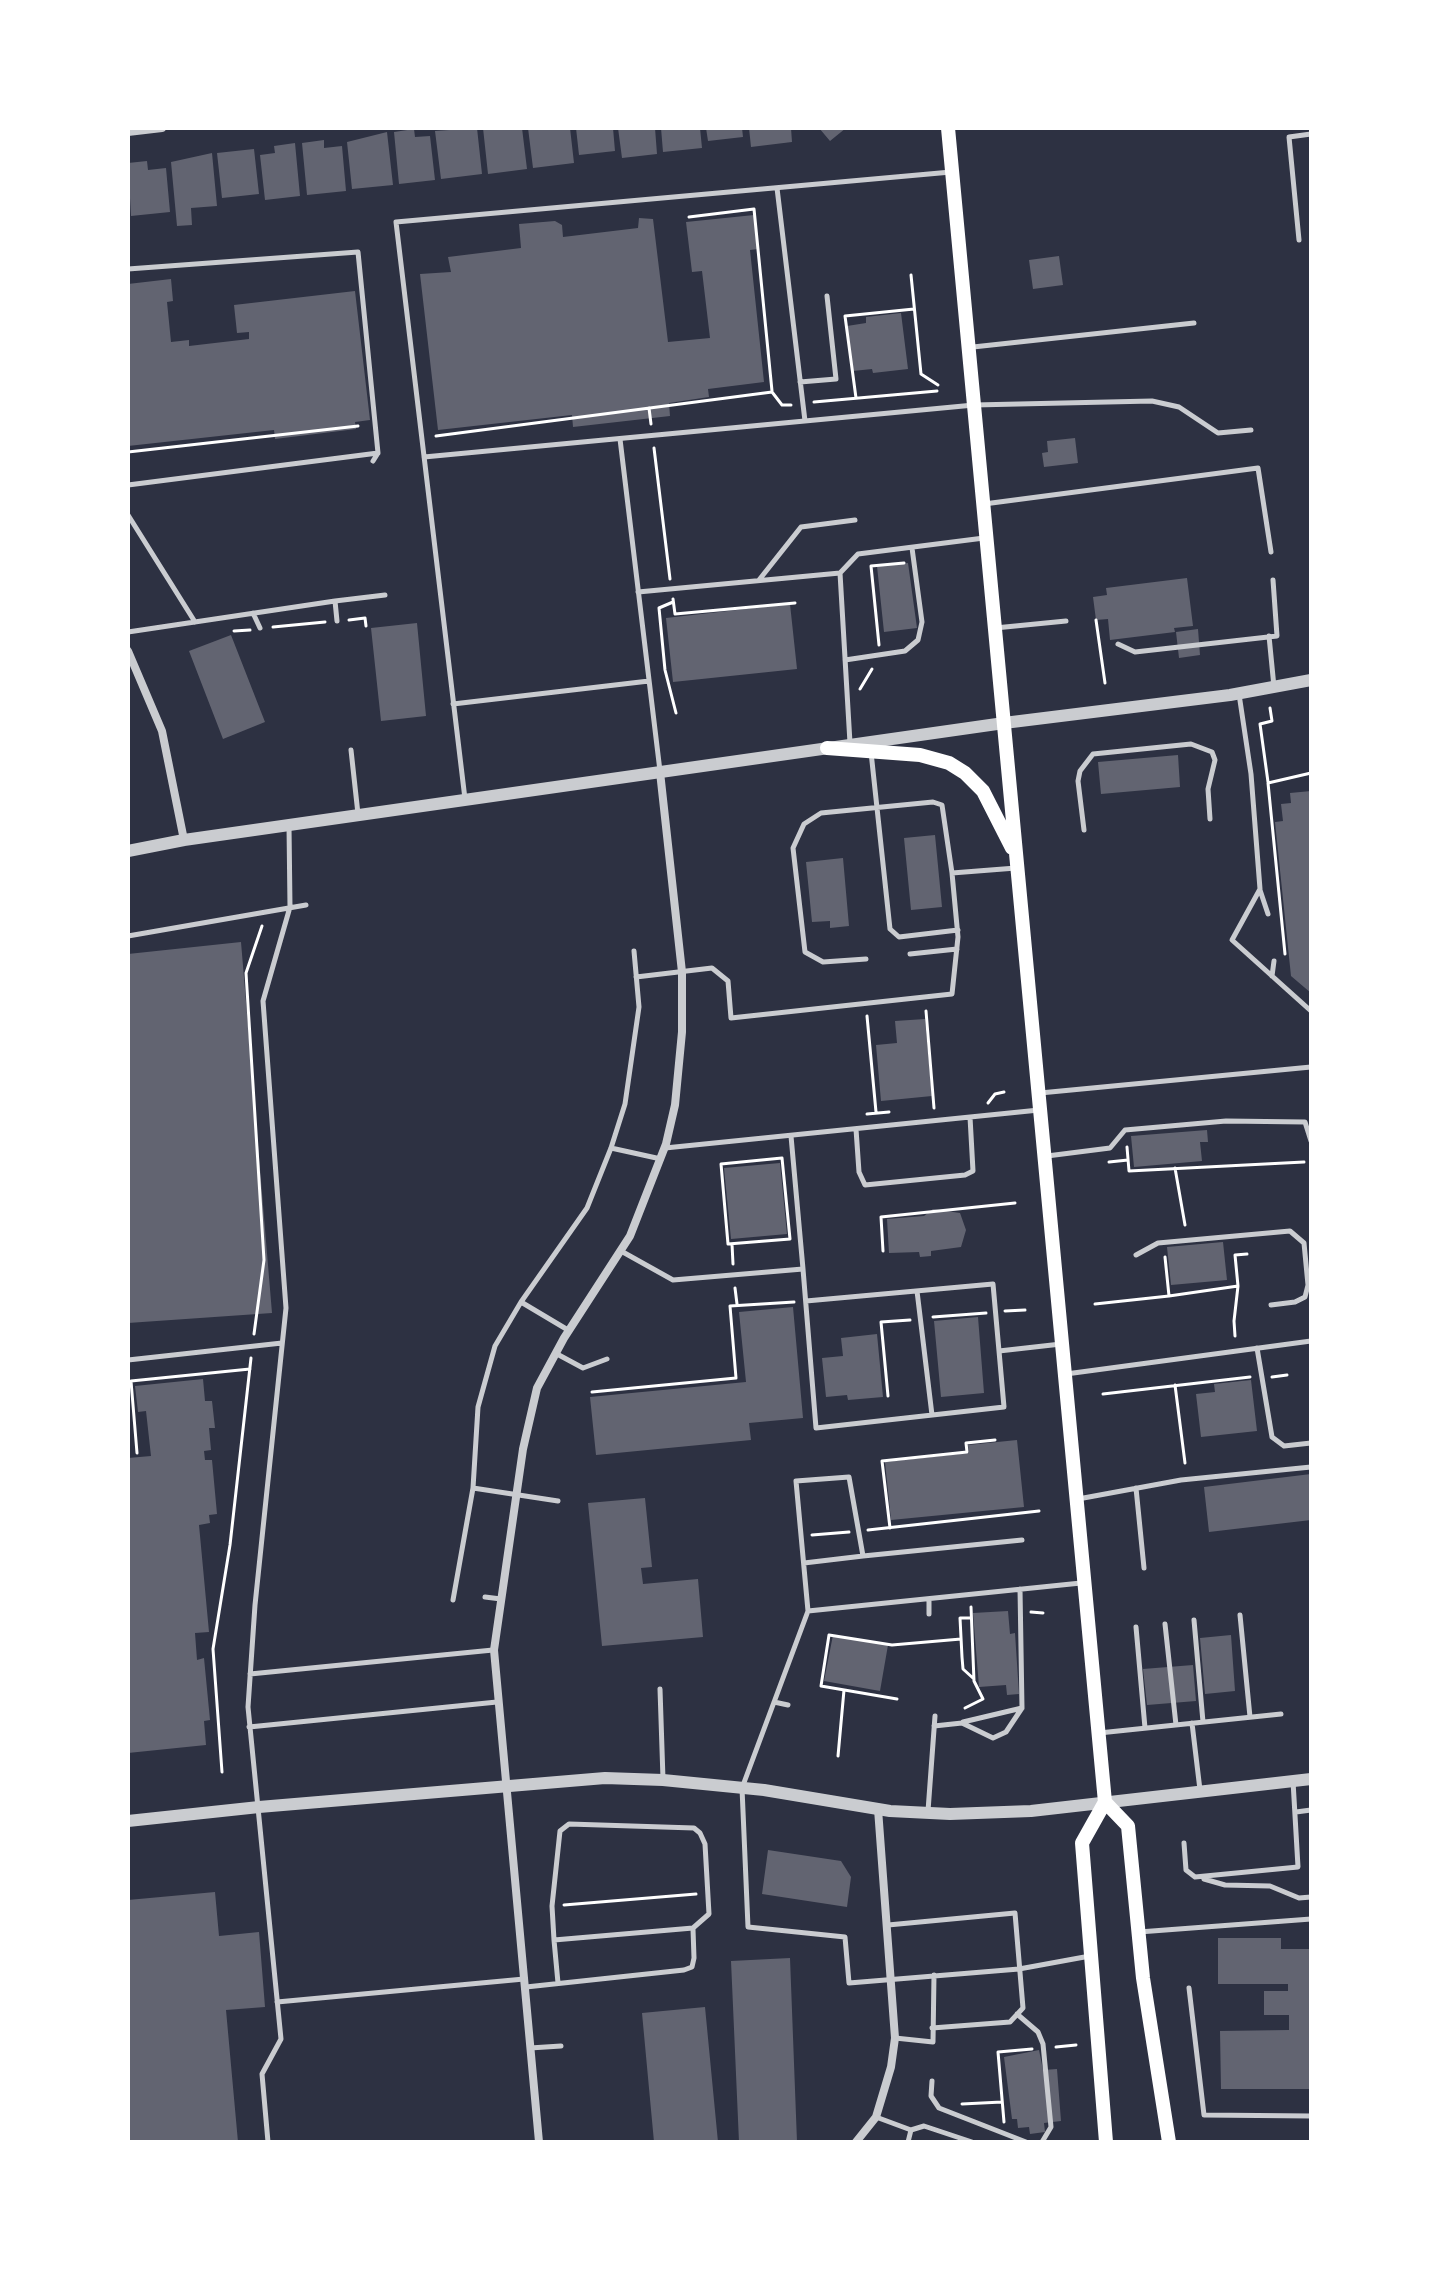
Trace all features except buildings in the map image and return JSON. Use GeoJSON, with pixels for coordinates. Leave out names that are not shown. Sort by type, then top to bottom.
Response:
{"type":"FeatureCollection","features":[{"type":"Feature","properties":{"kind":"main road"},"geometry":{"type":"LineString","coordinates":[[948,128],[1105,1802],[1082,1843],[1106,2142]]}},
{"type":"Feature","properties":{"kind":"main road"},"geometry":{"type":"LineString","coordinates":[[827,748],[920,755],[949,763],[965,773],[983,791],[1017,862]]}},
{"type":"Feature","properties":{"kind":"main road"},"geometry":{"type":"LineString","coordinates":[[1105,1802],[1128,1826],[1138,1933],[1169,2142]]}},
{"type":"Feature","properties":{"kind":"street"},"geometry":{"type":"LineString","coordinates":[[128,132],[162,128]]}},
{"type":"Feature","properties":{"kind":"street"},"geometry":{"type":"LineString","coordinates":[[128,651],[162,731],[184,840]]}},
{"type":"Feature","properties":{"kind":"street"},"geometry":{"type":"LineString","coordinates":[[128,851],[184,840],[1004,723],[1239,693],[1311,680]]}},
{"type":"Feature","properties":{"kind":"street"},"geometry":{"type":"LineString","coordinates":[[539,2142],[494,1650],[523,1449],[537,1388],[569,1330],[621,1251],[649,1195],[675,1105],[682,1032],[682,972],[660,772]]}},
{"type":"Feature","properties":{"kind":"street"},"geometry":{"type":"LineString","coordinates":[[128,1821],[605,1778],[742,1788],[878,1809],[928,1813],[1031,1811],[1311,1779]]}},
{"type":"Feature","properties":{"kind":"street"},"geometry":{"type":"LineString","coordinates":[[856,2142],[876,2117],[891,2067],[895,2038],[878,1809]]}},
{"type":"Feature","properties":{"kind":"lane"},"geometry":{"type":"LineString","coordinates":[[1299,240],[1289,137],[1311,134]]}},
{"type":"Feature","properties":{"kind":"lane"},"geometry":{"type":"LineString","coordinates":[[465,800],[396,222],[952,172]]}},
{"type":"Feature","properties":{"kind":"lane"},"geometry":{"type":"LineString","coordinates":[[777,188],[805,421]]}},
{"type":"Feature","properties":{"kind":"lane"},"geometry":{"type":"LineString","coordinates":[[128,269],[358,252],[378,453],[373,461]]}},
{"type":"Feature","properties":{"kind":"lane"},"geometry":{"type":"LineString","coordinates":[[800,382],[836,379],[827,296]]}},
{"type":"Feature","properties":{"kind":"lane"},"geometry":{"type":"LineString","coordinates":[[968,347],[1194,323]]}},
{"type":"Feature","properties":{"kind":"lane"},"geometry":{"type":"LineString","coordinates":[[424,457],[974,405],[1008,407],[1152,401],[1179,407],[1218,433],[1251,430]]}},
{"type":"Feature","properties":{"kind":"lane"},"geometry":{"type":"LineString","coordinates":[[620,439],[660,772]]}},
{"type":"Feature","properties":{"kind":"lane"},"geometry":{"type":"LineString","coordinates":[[128,485],[378,453]]}},
{"type":"Feature","properties":{"kind":"lane"},"geometry":{"type":"LineString","coordinates":[[983,504],[1258,468],[1271,552]]}},
{"type":"Feature","properties":{"kind":"lane"},"geometry":{"type":"LineString","coordinates":[[128,515],[195,622]]}},
{"type":"Feature","properties":{"kind":"lane"},"geometry":{"type":"LineString","coordinates":[[759,580],[801,527],[855,520]]}},
{"type":"Feature","properties":{"kind":"lane"},"geometry":{"type":"LineString","coordinates":[[638,592],[840,573],[858,554],[986,538]]}},
{"type":"Feature","properties":{"kind":"lane"},"geometry":{"type":"LineString","coordinates":[[845,660],[905,651],[921,633],[912,547]]}},
{"type":"Feature","properties":{"kind":"lane"},"geometry":{"type":"LineString","coordinates":[[840,573],[850,745]]}},
{"type":"Feature","properties":{"kind":"lane"},"geometry":{"type":"LineString","coordinates":[[1118,644],[1135,652],[1277,636],[1273,580]]}},
{"type":"Feature","properties":{"kind":"lane"},"geometry":{"type":"LineString","coordinates":[[128,632],[385,595]]}},
{"type":"Feature","properties":{"kind":"lane"},"geometry":{"type":"LineString","coordinates":[[335,601],[337,621]]}},
{"type":"Feature","properties":{"kind":"lane"},"geometry":{"type":"LineString","coordinates":[[253,613],[260,628]]}},
{"type":"Feature","properties":{"kind":"lane"},"geometry":{"type":"LineString","coordinates":[[995,628],[1066,621]]}},
{"type":"Feature","properties":{"kind":"lane"},"geometry":{"type":"LineString","coordinates":[[1269,636],[1274,687]]}},
{"type":"Feature","properties":{"kind":"lane"},"geometry":{"type":"LineString","coordinates":[[453,704],[649,681]]}},
{"type":"Feature","properties":{"kind":"lane"},"geometry":{"type":"LineString","coordinates":[[1239,693],[1251,774],[1260,889],[1268,914]]}},
{"type":"Feature","properties":{"kind":"lane"},"geometry":{"type":"LineString","coordinates":[[1084,830],[1078,781],[1080,771],[1093,754],[1191,744],[1212,752],[1215,760],[1208,789],[1210,819]]}},
{"type":"Feature","properties":{"kind":"lane"},"geometry":{"type":"LineString","coordinates":[[351,750],[358,815]]}},
{"type":"Feature","properties":{"kind":"lane"},"geometry":{"type":"LineString","coordinates":[[871,751],[893,934],[899,937],[958,930]]}},
{"type":"Feature","properties":{"kind":"lane"},"geometry":{"type":"LineString","coordinates":[[636,977],[712,968],[728,981],[731,1018],[952,994],[958,930],[942,805],[933,802],[821,813],[812,817],[798,832],[793,848],[805,952],[823,962],[866,959]]}},
{"type":"Feature","properties":{"kind":"lane"},"geometry":{"type":"LineString","coordinates":[[268,2142],[262,2074],[281,2039],[249,1727],[250,1674],[286,1308],[263,1001],[290,907],[289,825]]}},
{"type":"Feature","properties":{"kind":"lane"},"geometry":{"type":"LineString","coordinates":[[952,873],[1017,862]]}},
{"type":"Feature","properties":{"kind":"lane"},"geometry":{"type":"LineString","coordinates":[[1260,889],[1232,940],[1311,1011]]}},
{"type":"Feature","properties":{"kind":"lane"},"geometry":{"type":"LineString","coordinates":[[128,936],[306,905]]}},
{"type":"Feature","properties":{"kind":"lane"},"geometry":{"type":"LineString","coordinates":[[910,954],[957,949]]}},
{"type":"Feature","properties":{"kind":"lane"},"geometry":{"type":"LineString","coordinates":[[453,1600],[473,1488],[478,1407],[495,1346],[521,1302],[587,1208],[611,1148],[627,1092],[639,1007],[634,951]]}},
{"type":"Feature","properties":{"kind":"lane"},"geometry":{"type":"LineString","coordinates":[[1272,976],[1274,961]]}},
{"type":"Feature","properties":{"kind":"lane"},"geometry":{"type":"LineString","coordinates":[[1039,1093],[1311,1067]]}},
{"type":"Feature","properties":{"kind":"lane"},"geometry":{"type":"LineString","coordinates":[[665,1148],[1040,1110]]}},
{"type":"Feature","properties":{"kind":"lane"},"geometry":{"type":"LineString","coordinates":[[856,1129],[859,1172],[865,1185],[965,1175],[973,1171],[970,1117]]}},
{"type":"Feature","properties":{"kind":"lane"},"geometry":{"type":"LineString","coordinates":[[1044,1156],[1110,1148],[1125,1130],[1226,1121],[1305,1122],[1311,1141]]}},
{"type":"Feature","properties":{"kind":"lane"},"geometry":{"type":"LineString","coordinates":[[791,1136],[803,1269],[805,1301],[816,1428],[1004,1407],[993,1284],[805,1301]]}},
{"type":"Feature","properties":{"kind":"lane"},"geometry":{"type":"LineString","coordinates":[[611,1148],[661,1159]]}},
{"type":"Feature","properties":{"kind":"lane"},"geometry":{"type":"LineString","coordinates":[[1136,1255],[1158,1243],[1290,1231],[1304,1243],[1308,1285],[1305,1297],[1295,1302],[1271,1305]]}},
{"type":"Feature","properties":{"kind":"lane"},"geometry":{"type":"LineString","coordinates":[[621,1251],[673,1280],[803,1269]]}},
{"type":"Feature","properties":{"kind":"lane"},"geometry":{"type":"LineString","coordinates":[[917,1291],[932,1415]]}},
{"type":"Feature","properties":{"kind":"lane"},"geometry":{"type":"LineString","coordinates":[[521,1302],[569,1330]]}},
{"type":"Feature","properties":{"kind":"lane"},"geometry":{"type":"LineString","coordinates":[[1065,1374],[1311,1341]]}},
{"type":"Feature","properties":{"kind":"lane"},"geometry":{"type":"LineString","coordinates":[[128,1360],[282,1343]]}},
{"type":"Feature","properties":{"kind":"lane"},"geometry":{"type":"LineString","coordinates":[[999,1351],[1062,1344]]}},
{"type":"Feature","properties":{"kind":"lane"},"geometry":{"type":"LineString","coordinates":[[1257,1348],[1272,1437],[1284,1446],[1311,1443]]}},
{"type":"Feature","properties":{"kind":"lane"},"geometry":{"type":"LineString","coordinates":[[556,1353],[583,1368],[607,1359]]}},
{"type":"Feature","properties":{"kind":"lane"},"geometry":{"type":"LineString","coordinates":[[1077,1499],[1101,1497],[1136,1488],[1311,1467]]}},
{"type":"Feature","properties":{"kind":"lane"},"geometry":{"type":"LineString","coordinates":[[863,1556],[849,1477],[796,1481],[808,1611],[742,1788],[748,1927],[845,1937],[849,1983],[1019,1969],[1068,1963],[1091,1955]]}},
{"type":"Feature","properties":{"kind":"lane"},"geometry":{"type":"LineString","coordinates":[[473,1488],[558,1501]]}},
{"type":"Feature","properties":{"kind":"lane"},"geometry":{"type":"LineString","coordinates":[[1136,1488],[1144,1568]]}},
{"type":"Feature","properties":{"kind":"lane"},"geometry":{"type":"LineString","coordinates":[[804,1563],[1022,1540]]}},
{"type":"Feature","properties":{"kind":"lane"},"geometry":{"type":"LineString","coordinates":[[808,1611],[1085,1583]]}},
{"type":"Feature","properties":{"kind":"lane"},"geometry":{"type":"LineString","coordinates":[[962,1723],[993,1738],[1006,1732],[1022,1708],[1020,1589]]}},
{"type":"Feature","properties":{"kind":"lane"},"geometry":{"type":"LineString","coordinates":[[485,1597],[501,1599]]}},
{"type":"Feature","properties":{"kind":"lane"},"geometry":{"type":"LineString","coordinates":[[929,1599],[929,1614]]}},
{"type":"Feature","properties":{"kind":"lane"},"geometry":{"type":"LineString","coordinates":[[1240,1615],[1250,1717]]}},
{"type":"Feature","properties":{"kind":"lane"},"geometry":{"type":"LineString","coordinates":[[1194,1620],[1203,1722]]}},
{"type":"Feature","properties":{"kind":"lane"},"geometry":{"type":"LineString","coordinates":[[1165,1624],[1176,1725]]}},
{"type":"Feature","properties":{"kind":"lane"},"geometry":{"type":"LineString","coordinates":[[1136,1627],[1145,1728]]}},
{"type":"Feature","properties":{"kind":"lane"},"geometry":{"type":"LineString","coordinates":[[250,1674],[494,1650]]}},
{"type":"Feature","properties":{"kind":"lane"},"geometry":{"type":"LineString","coordinates":[[660,1689],[663,1780]]}},
{"type":"Feature","properties":{"kind":"lane"},"geometry":{"type":"LineString","coordinates":[[249,1727],[497,1702]]}},
{"type":"Feature","properties":{"kind":"lane"},"geometry":{"type":"LineString","coordinates":[[774,1702],[788,1705]]}},
{"type":"Feature","properties":{"kind":"lane"},"geometry":{"type":"LineString","coordinates":[[934,1726],[962,1723],[1022,1708]]}},
{"type":"Feature","properties":{"kind":"lane"},"geometry":{"type":"LineString","coordinates":[[1099,1733],[1281,1714]]}},
{"type":"Feature","properties":{"kind":"lane"},"geometry":{"type":"LineString","coordinates":[[928,1813],[935,1716]]}},
{"type":"Feature","properties":{"kind":"lane"},"geometry":{"type":"LineString","coordinates":[[1192,1723],[1200,1791]]}},
{"type":"Feature","properties":{"kind":"lane"},"geometry":{"type":"LineString","coordinates":[[1199,1877],[1298,1867],[1293,1780]]}},
{"type":"Feature","properties":{"kind":"lane"},"geometry":{"type":"LineString","coordinates":[[1296,1812],[1311,1810]]}},
{"type":"Feature","properties":{"kind":"lane"},"geometry":{"type":"LineString","coordinates":[[554,1940],[693,1928],[709,1914],[705,1844],[694,1828],[569,1824],[560,1831],[552,1906],[554,1940],[558,1983]]}},
{"type":"Feature","properties":{"kind":"lane"},"geometry":{"type":"LineString","coordinates":[[1184,1843],[1186,1870],[1199,1877],[1225,1885],[1270,1886],[1299,1898],[1311,1897]]}},
{"type":"Feature","properties":{"kind":"lane"},"geometry":{"type":"LineString","coordinates":[[888,1925],[1015,1913],[1023,2008],[1010,2022],[932,2028]]}},
{"type":"Feature","properties":{"kind":"lane"},"geometry":{"type":"LineString","coordinates":[[1138,1933],[1311,1919]]}},
{"type":"Feature","properties":{"kind":"lane"},"geometry":{"type":"LineString","coordinates":[[277,2002],[558,1983],[684,1970],[692,1967],[694,1958],[693,1928]]}},
{"type":"Feature","properties":{"kind":"lane"},"geometry":{"type":"LineString","coordinates":[[895,2038],[933,2042],[934,1975]]}},
{"type":"Feature","properties":{"kind":"lane"},"geometry":{"type":"LineString","coordinates":[[1189,1988],[1204,2115],[1311,2116]]}},
{"type":"Feature","properties":{"kind":"lane"},"geometry":{"type":"LineString","coordinates":[[1017,2014],[1038,2032],[1044,2048],[1051,2127],[1042,2142]]}},
{"type":"Feature","properties":{"kind":"lane"},"geometry":{"type":"LineString","coordinates":[[530,2048],[561,2046]]}},
{"type":"Feature","properties":{"kind":"lane"},"geometry":{"type":"LineString","coordinates":[[932,2081],[931,2096],[939,2108],[1026,2142]]}},
{"type":"Feature","properties":{"kind":"lane"},"geometry":{"type":"LineString","coordinates":[[876,2117],[911,2130],[924,2126],[972,2142]]}},
{"type":"Feature","properties":{"kind":"lane"},"geometry":{"type":"LineString","coordinates":[[908,2142],[911,2130]]}},
{"type":"Feature","properties":{"kind":"path"},"geometry":{"type":"LineString","coordinates":[[689,217],[754,209],[772,392],[782,405],[937,391]]}},
{"type":"Feature","properties":{"kind":"path"},"geometry":{"type":"LineString","coordinates":[[911,275],[921,374],[938,385]]}},
{"type":"Feature","properties":{"kind":"path"},"geometry":{"type":"LineString","coordinates":[[856,398],[845,316],[914,309]]}},
{"type":"Feature","properties":{"kind":"path"},"geometry":{"type":"LineString","coordinates":[[436,436],[772,392]]}},
{"type":"Feature","properties":{"kind":"path"},"geometry":{"type":"LineString","coordinates":[[649,408],[675,614],[795,603]]}},
{"type":"Feature","properties":{"kind":"path"},"geometry":{"type":"LineString","coordinates":[[128,452],[358,426]]}},
{"type":"Feature","properties":{"kind":"path"},"geometry":{"type":"LineString","coordinates":[[861,700],[860,688],[871,669],[881,668],[871,566],[904,563]]}},
{"type":"Feature","properties":{"kind":"path"},"geometry":{"type":"LineString","coordinates":[[673,602],[659,608],[665,670],[676,713]]}},
{"type":"Feature","properties":{"kind":"path"},"geometry":{"type":"LineString","coordinates":[[260,628],[365,618],[366,626]]}},
{"type":"Feature","properties":{"kind":"path"},"geometry":{"type":"LineString","coordinates":[[1096,620],[1105,683]]}},
{"type":"Feature","properties":{"kind":"path"},"geometry":{"type":"LineString","coordinates":[[1270,708],[1272,721],[1260,724],[1285,958]]}},
{"type":"Feature","properties":{"kind":"path"},"geometry":{"type":"LineString","coordinates":[[1268,783],[1311,773]]}},
{"type":"Feature","properties":{"kind":"path"},"geometry":{"type":"LineString","coordinates":[[222,1772],[213,1649],[264,1260],[246,973],[267,911]]}},
{"type":"Feature","properties":{"kind":"path"},"geometry":{"type":"LineString","coordinates":[[920,1109],[934,1108],[926,1011]]}},
{"type":"Feature","properties":{"kind":"path"},"geometry":{"type":"LineString","coordinates":[[867,1016],[876,1113]]}},
{"type":"Feature","properties":{"kind":"path"},"geometry":{"type":"LineString","coordinates":[[975,1104],[988,1103],[995,1094],[1004,1092]]}},
{"type":"Feature","properties":{"kind":"path"},"geometry":{"type":"LineString","coordinates":[[867,1114],[890,1111]]}},
{"type":"Feature","properties":{"kind":"path"},"geometry":{"type":"LineString","coordinates":[[1126,1139],[1129,1171],[1304,1162]]}},
{"type":"Feature","properties":{"kind":"path"},"geometry":{"type":"LineString","coordinates":[[782,1158],[790,1239],[728,1244],[721,1164],[782,1158]]}},
{"type":"Feature","properties":{"kind":"path"},"geometry":{"type":"LineString","coordinates":[[1175,1168],[1185,1225]]}},
{"type":"Feature","properties":{"kind":"path"},"geometry":{"type":"LineString","coordinates":[[883,1251],[881,1217],[1015,1203]]}},
{"type":"Feature","properties":{"kind":"path"},"geometry":{"type":"LineString","coordinates":[[1235,1336],[1238,1286],[1235,1255],[1247,1254]]}},
{"type":"Feature","properties":{"kind":"path"},"geometry":{"type":"LineString","coordinates":[[1165,1257],[1169,1296]]}},
{"type":"Feature","properties":{"kind":"path"},"geometry":{"type":"LineString","coordinates":[[1095,1304],[1238,1286]]}},
{"type":"Feature","properties":{"kind":"path"},"geometry":{"type":"LineString","coordinates":[[592,1392],[736,1378],[730,1306],[797,1302],[798,1315]]}},
{"type":"Feature","properties":{"kind":"path"},"geometry":{"type":"LineString","coordinates":[[137,1453],[131,1381],[250,1369]]}},
{"type":"Feature","properties":{"kind":"path"},"geometry":{"type":"LineString","coordinates":[[1103,1394],[1287,1375]]}},
{"type":"Feature","properties":{"kind":"path"},"geometry":{"type":"LineString","coordinates":[[1175,1385],[1185,1463]]}},
{"type":"Feature","properties":{"kind":"path"},"geometry":{"type":"LineString","coordinates":[[890,1528],[882,1461],[967,1452],[966,1443],[995,1440]]}},
{"type":"Feature","properties":{"kind":"path"},"geometry":{"type":"LineString","coordinates":[[801,1536],[1039,1511]]}},
{"type":"Feature","properties":{"kind":"path"},"geometry":{"type":"LineString","coordinates":[[964,1709],[983,1699],[974,1679],[969,1607],[982,1606]]}},
{"type":"Feature","properties":{"kind":"path"},"geometry":{"type":"LineString","coordinates":[[1021,1612],[1043,1613]]}},
{"type":"Feature","properties":{"kind":"path"},"geometry":{"type":"LineString","coordinates":[[970,1618],[960,1618],[962,1657],[963,1669],[974,1679]]}},
{"type":"Feature","properties":{"kind":"path"},"geometry":{"type":"LineString","coordinates":[[897,1699],[821,1686],[829,1635],[892,1645],[961,1639]]}},
{"type":"Feature","properties":{"kind":"path"},"geometry":{"type":"LineString","coordinates":[[962,1657],[972,1656]]}},
{"type":"Feature","properties":{"kind":"path"},"geometry":{"type":"LineString","coordinates":[[838,1756],[844,1690]]}},
{"type":"Feature","properties":{"kind":"path"},"geometry":{"type":"LineString","coordinates":[[552,1906],[696,1894]]}},
{"type":"Feature","properties":{"kind":"path"},"geometry":{"type":"LineString","coordinates":[[1005,2128],[998,2052],[1076,2045]]}},
{"type":"Feature","properties":{"kind":"path"},"geometry":{"type":"LineString","coordinates":[[952,2105],[1002,2102]]}}]}
